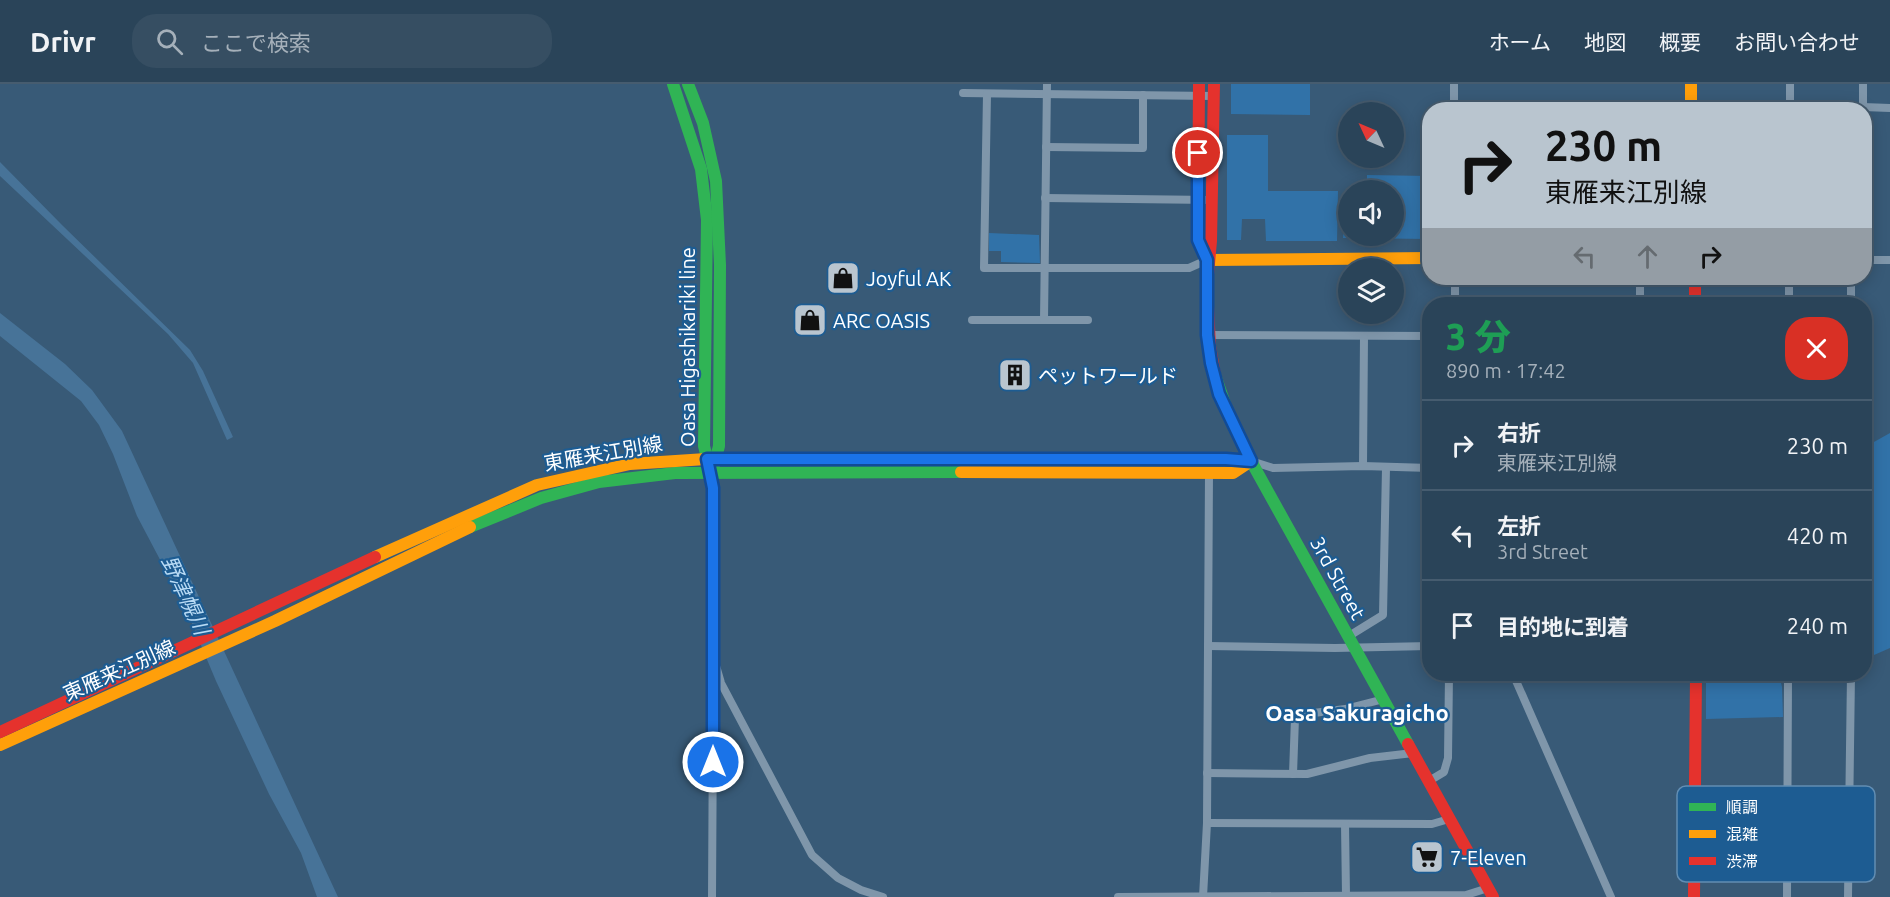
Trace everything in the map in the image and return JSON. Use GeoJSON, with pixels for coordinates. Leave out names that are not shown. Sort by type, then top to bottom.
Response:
{"type":"FeatureCollection","features":[{"type":"Feature","properties":{"kind":"main road","name":"Oasa Higashikariki line"},"geometry":{"type":"LineString","coordinates":[[673,84],[701,169],[707,220],[704,446],[711,459],[712,472]]}},
{"type":"Feature","properties":{"kind":"main road","name":"Oasa Higashikariki line"},"geometry":{"type":"LineString","coordinates":[[688,84],[703,123],[716,181],[719,219],[719,446],[711,459]]}},
{"type":"Feature","properties":{"kind":"main road"},"geometry":{"type":"LineString","coordinates":[[1691,84],[1691,102]]}},
{"type":"Feature","properties":{"kind":"main road","name":"3rd Street"},"geometry":{"type":"LineString","coordinates":[[1199,90],[1198,240],[1207,260]]}},
{"type":"Feature","properties":{"kind":"main road","name":"3rd Street"},"geometry":{"type":"LineString","coordinates":[[1214,90],[1211,241],[1207,260],[1207,335],[1219,394],[1251,461],[1490,893]]}},
{"type":"Feature","properties":{"kind":"main road"},"geometry":{"type":"LineString","coordinates":[[1207,260],[1422,258]]}},
{"type":"Feature","properties":{"kind":"main road","name":"東雁来江別線"},"geometry":{"type":"LineString","coordinates":[[0,732],[455,520],[537,485],[630,464],[711,459],[1226,459],[1251,461]]}},
{"type":"Feature","properties":{"kind":"main road","name":"東雁来江別線"},"geometry":{"type":"LineString","coordinates":[[0,745],[263,627],[448,536],[541,498],[608,481],[675,473],[712,472],[1233,473],[1251,461]]}},
{"type":"Feature","properties":{"kind":"main road"},"geometry":{"type":"LineString","coordinates":[[1695,786],[1696,681]]}},
{"type":"Feature","properties":{"kind":"main road"},"geometry":{"type":"LineString","coordinates":[[1694,882],[1694,897]]}},
{"type":"Feature","properties":{"kind":"street"},"geometry":{"type":"LineString","coordinates":[[1044,320],[1047,84]]}},
{"type":"Feature","properties":{"kind":"street"},"geometry":{"type":"LineString","coordinates":[[1454,84],[1454,102]]}},
{"type":"Feature","properties":{"kind":"street"},"geometry":{"type":"LineString","coordinates":[[1790,84],[1790,102]]}},
{"type":"Feature","properties":{"kind":"street"},"geometry":{"type":"LineString","coordinates":[[1863,84],[1863,102]]}},
{"type":"Feature","properties":{"kind":"street"},"geometry":{"type":"LineString","coordinates":[[963,93],[1143,95],[1214,90]]}},
{"type":"Feature","properties":{"kind":"street"},"geometry":{"type":"LineString","coordinates":[[987,93],[984,268],[1189,268],[1207,260]]}},
{"type":"Feature","properties":{"kind":"street"},"geometry":{"type":"LineString","coordinates":[[1046,147],[1143,148],[1143,95]]}},
{"type":"Feature","properties":{"kind":"street"},"geometry":{"type":"LineString","coordinates":[[1872,108],[1890,108]]}},
{"type":"Feature","properties":{"kind":"street"},"geometry":{"type":"LineString","coordinates":[[1046,198],[1212,200]]}},
{"type":"Feature","properties":{"kind":"street"},"geometry":{"type":"LineString","coordinates":[[1872,260],[1890,260]]}},
{"type":"Feature","properties":{"kind":"street"},"geometry":{"type":"LineString","coordinates":[[972,320],[1088,320]]}},
{"type":"Feature","properties":{"kind":"street"},"geometry":{"type":"LineString","coordinates":[[1207,335],[1422,336]]}},
{"type":"Feature","properties":{"kind":"street"},"geometry":{"type":"LineString","coordinates":[[1363,466],[1364,336]]}},
{"type":"Feature","properties":{"kind":"street"},"geometry":{"type":"LineString","coordinates":[[1251,461],[1273,468],[1363,466],[1422,468]]}},
{"type":"Feature","properties":{"kind":"street"},"geometry":{"type":"LineString","coordinates":[[1352,642],[1383,615],[1386,468]]}},
{"type":"Feature","properties":{"kind":"street"},"geometry":{"type":"LineString","coordinates":[[712,472],[712,897]]}},
{"type":"Feature","properties":{"kind":"street"},"geometry":{"type":"LineString","coordinates":[[1203,897],[1208,772],[1209,473]]}},
{"type":"Feature","properties":{"kind":"street"},"geometry":{"type":"LineString","coordinates":[[1208,646],[1352,642],[1422,646]]}},
{"type":"Feature","properties":{"kind":"street"},"geometry":{"type":"LineString","coordinates":[[713,650],[721,684],[807,848],[818,862],[838,878],[861,890],[883,897]]}},
{"type":"Feature","properties":{"kind":"street"},"geometry":{"type":"LineString","coordinates":[[1429,781],[1444,772],[1449,758],[1449,681]]}},
{"type":"Feature","properties":{"kind":"street"},"geometry":{"type":"LineString","coordinates":[[1516,681],[1611,897]]}},
{"type":"Feature","properties":{"kind":"street"},"geometry":{"type":"LineString","coordinates":[[1788,681],[1788,786]]}},
{"type":"Feature","properties":{"kind":"street"},"geometry":{"type":"LineString","coordinates":[[1849,786],[1851,681]]}},
{"type":"Feature","properties":{"kind":"street"},"geometry":{"type":"LineString","coordinates":[[1293,774],[1295,718],[1298,715],[1345,709],[1384,699]]}},
{"type":"Feature","properties":{"kind":"street"},"geometry":{"type":"LineString","coordinates":[[1208,772],[1308,774],[1370,758],[1413,753]]}},
{"type":"Feature","properties":{"kind":"street"},"geometry":{"type":"LineString","coordinates":[[1207,823],[1432,824],[1449,819]]}},
{"type":"Feature","properties":{"kind":"street"},"geometry":{"type":"LineString","coordinates":[[1345,824],[1346,896]]}},
{"type":"Feature","properties":{"kind":"street"},"geometry":{"type":"LineString","coordinates":[[1787,882],[1787,897]]}},
{"type":"Feature","properties":{"kind":"street"},"geometry":{"type":"LineString","coordinates":[[1848,882],[1848,897]]}},
{"type":"Feature","properties":{"kind":"street"},"geometry":{"type":"LineString","coordinates":[[1118,897],[1381,897],[1466,896],[1490,893]]}},
{"type":"Feature","properties":{"kind":"shaded area"},"geometry":{"type":"Polygon","coordinates":[[[1231,84],[1310,84],[1310,115],[1231,114],[1231,84]]]}},
{"type":"Feature","properties":{"kind":"shaded area"},"geometry":{"type":"Polygon","coordinates":[[[1227,135],[1268,135],[1268,191],[1338,191],[1337,241],[1266,241],[1265,219],[1242,219],[1241,240],[1227,240],[1227,135]]]}},
{"type":"Feature","properties":{"kind":"shaded area"},"geometry":{"type":"Polygon","coordinates":[[[1367,175],[1422,176],[1422,239],[1404,239],[1404,180],[1367,180],[1367,175]]]}},
{"type":"Feature","properties":{"kind":"shaded area"},"geometry":{"type":"Polygon","coordinates":[[[989,233],[1039,235],[1040,263],[1001,262],[1001,251],[989,251],[989,233]]]}},
{"type":"Feature","properties":{"kind":"shaded area"},"geometry":{"type":"Polygon","coordinates":[[[1890,433],[1890,648],[1872,656],[1872,443],[1890,433]]]}},
{"type":"Feature","properties":{"kind":"shaded area"},"geometry":{"type":"Polygon","coordinates":[[[1706,681],[1781,681],[1783,717],[1706,719],[1706,681]]]}},
{"type":"Feature","properties":{"kind":"water"},"geometry":{"type":"Polygon","coordinates":[[[0,162],[190,350],[203,371],[233,437],[227,440],[193,363],[168,334],[0,176],[0,162]]]}},
{"type":"Feature","properties":{"kind":"water","name":"野津幌川"},"geometry":{"type":"Polygon","coordinates":[[[0,313],[65,364],[92,390],[122,431],[338,897],[317,897],[301,853],[269,794],[216,681],[185,607],[137,516],[99,425],[81,401],[0,336],[0,313]]]}},
{"type":"Feature","properties":{"kind":"traffic: fast"},"geometry":{"type":"LineString","coordinates":[[673,84],[701,169],[707,220],[704,446],[709,465]]}},
{"type":"Feature","properties":{"kind":"traffic: fast"},"geometry":{"type":"LineString","coordinates":[[688,84],[703,123],[716,181],[720,265],[719,446],[714,465]]}},
{"type":"Feature","properties":{"kind":"traffic: fast"},"geometry":{"type":"LineString","coordinates":[[1215,375],[1231,421],[1251,461],[1408,744]]}},
{"type":"Feature","properties":{"kind":"traffic: fast"},"geometry":{"type":"LineString","coordinates":[[470,527],[541,498],[599,482],[675,473],[961,472]]}},
{"type":"Feature","properties":{"kind":"traffic: slow"},"geometry":{"type":"LineString","coordinates":[[1691,84],[1691,102]]}},
{"type":"Feature","properties":{"kind":"traffic: slow"},"geometry":{"type":"LineString","coordinates":[[1207,260],[1422,258]]}},
{"type":"Feature","properties":{"kind":"traffic: slow"},"geometry":{"type":"LineString","coordinates":[[1149,458],[1226,458],[1251,461]]}},
{"type":"Feature","properties":{"kind":"traffic: slow"},"geometry":{"type":"LineString","coordinates":[[375,557],[537,485],[630,464],[706,459]]}},
{"type":"Feature","properties":{"kind":"traffic: slow"},"geometry":{"type":"LineString","coordinates":[[961,472],[1233,473],[1251,461]]}},
{"type":"Feature","properties":{"kind":"traffic: slow"},"geometry":{"type":"LineString","coordinates":[[0,745],[275,621],[470,527]]}},
{"type":"Feature","properties":{"kind":"traffic: jam"},"geometry":{"type":"LineString","coordinates":[[1199,84],[1198,240],[1207,260]]}},
{"type":"Feature","properties":{"kind":"traffic: jam"},"geometry":{"type":"LineString","coordinates":[[1214,84],[1211,241],[1207,286],[1210,346],[1215,375]]}},
{"type":"Feature","properties":{"kind":"traffic: jam"},"geometry":{"type":"LineString","coordinates":[[1695,285],[1695,297]]}},
{"type":"Feature","properties":{"kind":"traffic: jam"},"geometry":{"type":"LineString","coordinates":[[706,459],[1149,458]]}},
{"type":"Feature","properties":{"kind":"traffic: jam"},"geometry":{"type":"LineString","coordinates":[[0,732],[375,557]]}},
{"type":"Feature","properties":{"kind":"traffic: jam"},"geometry":{"type":"LineString","coordinates":[[1695,786],[1696,681]]}},
{"type":"Feature","properties":{"kind":"traffic: jam"},"geometry":{"type":"LineString","coordinates":[[1408,744],[1493,897]]}},
{"type":"Feature","properties":{"kind":"traffic: jam"},"geometry":{"type":"LineString","coordinates":[[1694,882],[1694,897]]}},
{"type":"Feature","properties":{"kind":"place","name":"Joyful AK"},"geometry":{"type":"Point","coordinates":[843,278]}},
{"type":"Feature","properties":{"kind":"place","name":"ARC OASIS"},"geometry":{"type":"Point","coordinates":[810,320]}},
{"type":"Feature","properties":{"kind":"place","name":"ペットワールド"},"geometry":{"type":"Point","coordinates":[1015,375]}},
{"type":"Feature","properties":{"kind":"place","name":"7-Eleven"},"geometry":{"type":"Point","coordinates":[1427,857]}},
{"type":"Feature","properties":{"kind":"district","name":"Oasa Sakuragicho"},"geometry":{"type":"Point","coordinates":[1357,712]}},
{"type":"Feature","properties":{"kind":"route"},"geometry":{"type":"LineString","coordinates":[[713,762],[713,488],[712,472],[707,459],[1226,459],[1251,461],[1219,394],[1211,363],[1207,335],[1207,260],[1198,240],[1198,153]]}}]}
